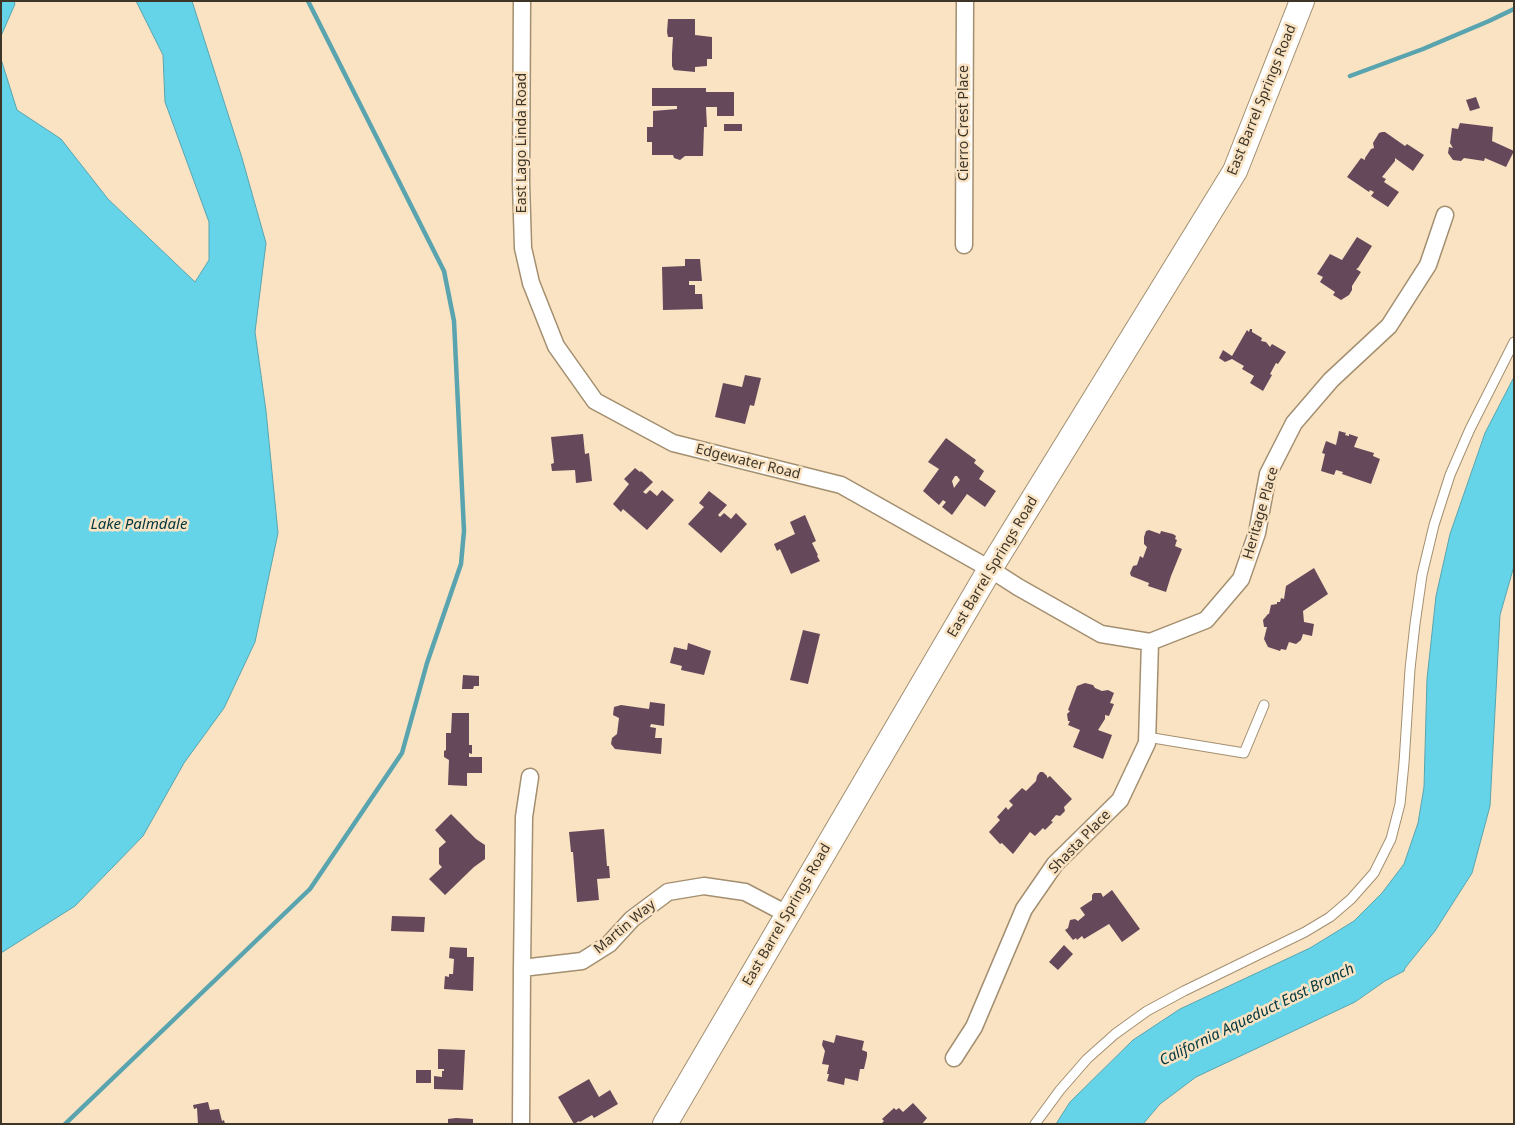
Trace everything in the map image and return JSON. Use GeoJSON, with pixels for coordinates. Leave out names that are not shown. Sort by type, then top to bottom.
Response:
{"type":"FeatureCollection","features":[{"type":"Feature","properties":{"kind":"street","name":"East Lago Linda Road"},"geometry":{"type":"LineString","coordinates":[[522,1],[521,182],[523,248],[531,283]]}},
{"type":"Feature","properties":{"kind":"street","name":"Cierro Crest Place"},"geometry":{"type":"LineString","coordinates":[[964,245],[965,1]]}},
{"type":"Feature","properties":{"kind":"street","name":"East Barrel Springs Road"},"geometry":{"type":"LineString","coordinates":[[665,1124],[990,569],[1235,171],[1302,1]]}},
{"type":"Feature","properties":{"kind":"street","name":"Heritage Place"},"geometry":{"type":"LineString","coordinates":[[1150,642],[1206,620],[1241,579],[1257,533],[1268,474],[1294,423],[1330,380],[1389,326],[1428,265],[1445,215]]}},
{"type":"Feature","properties":{"kind":"street","name":"Edgewater Road"},"geometry":{"type":"LineString","coordinates":[[531,283],[556,346],[595,401],[673,443],[840,485],[1101,634],[1150,642]]}},
{"type":"Feature","properties":{"kind":"street","name":"Shasta Place"},"geometry":{"type":"LineString","coordinates":[[954,1058],[974,1027],[1024,909],[1056,864],[1120,800],[1148,743],[1150,642]]}},
{"type":"Feature","properties":{"kind":"street"},"geometry":{"type":"LineString","coordinates":[[521,1124],[524,818],[530,777]]}},
{"type":"Feature","properties":{"kind":"street","name":"Martin Way"},"geometry":{"type":"LineString","coordinates":[[522,968],[582,961],[609,944],[632,919],[668,892],[704,886],[745,892],[787,914]]}},
{"type":"Feature","properties":{"kind":"lane"},"geometry":{"type":"LineString","coordinates":[[1035,1124],[1060,1090],[1087,1059],[1115,1034],[1147,1010],[1184,990],[1305,932],[1330,917],[1351,899],[1374,873],[1391,840],[1400,804],[1414,624],[1422,575],[1434,525],[1450,475],[1470,429],[1514,342]]}},
{"type":"Feature","properties":{"kind":"lane"},"geometry":{"type":"LineString","coordinates":[[1148,737],[1244,753],[1264,705]]}},
{"type":"Feature","properties":{"kind":"water"},"geometry":{"type":"Polygon","coordinates":[[[1,1],[14,1],[15,4],[1,36],[1,1]]]}},
{"type":"Feature","properties":{"kind":"water","name":"Lake Palmdale"},"geometry":{"type":"Polygon","coordinates":[[[136,1],[192,1],[242,158],[266,243],[255,332],[266,411],[278,533],[255,642],[224,708],[184,763],[143,836],[75,906],[1,953],[1,59],[17,110],[61,139],[108,199],[195,282],[209,260],[209,222],[165,102],[163,55],[136,1]]]}},
{"type":"Feature","properties":{"kind":"water","name":"California Aqueduct East Branch"},"geometry":{"type":"Polygon","coordinates":[[[1514,377],[1514,566],[1500,615],[1490,806],[1472,873],[1435,931],[1404,971],[1385,981],[1355,1002],[1196,1077],[1160,1104],[1143,1124],[1056,1124],[1070,1102],[1133,1040],[1180,1009],[1310,948],[1354,921],[1382,893],[1404,864],[1418,823],[1424,787],[1427,679],[1436,596],[1450,534],[1485,433],[1514,377]]]}},
{"type":"Feature","properties":{"kind":"building"},"geometry":{"type":"Polygon","coordinates":[[[668,19],[695,19],[695,35],[712,37],[712,59],[707,59],[707,66],[695,67],[695,72],[674,70],[672,66],[673,37],[668,37],[668,19]]]}},
{"type":"Feature","properties":{"kind":"building"},"geometry":{"type":"Polygon","coordinates":[[[652,88],[706,88],[706,92],[734,92],[734,116],[717,116],[717,107],[706,107],[707,127],[704,127],[703,156],[685,156],[680,160],[674,158],[673,155],[652,155],[652,142],[647,142],[647,127],[653,127],[653,111],[677,109],[677,106],[652,106],[652,88]]]}},
{"type":"Feature","properties":{"kind":"building"},"geometry":{"type":"Polygon","coordinates":[[[1476,97],[1480,108],[1470,111],[1466,100],[1476,97]]]}},
{"type":"Feature","properties":{"kind":"building"},"geometry":{"type":"Polygon","coordinates":[[[1460,123],[1493,127],[1492,141],[1514,151],[1506,167],[1485,158],[1484,161],[1464,158],[1461,161],[1453,160],[1448,153],[1449,147],[1453,148],[1450,143],[1452,128],[1458,129],[1460,123]]]}},
{"type":"Feature","properties":{"kind":"building"},"geometry":{"type":"Polygon","coordinates":[[[724,124],[742,124],[742,131],[724,131],[724,124]]]}},
{"type":"Feature","properties":{"kind":"building"},"geometry":{"type":"Polygon","coordinates":[[[1382,132],[1424,155],[1413,171],[1395,158],[1395,161],[1382,177],[1386,179],[1384,182],[1399,192],[1388,207],[1371,196],[1374,192],[1370,190],[1369,192],[1347,177],[1361,158],[1365,160],[1371,149],[1374,148],[1373,143],[1379,133],[1382,132]]]}},
{"type":"Feature","properties":{"kind":"building"},"geometry":{"type":"Polygon","coordinates":[[[1357,237],[1372,246],[1356,269],[1361,272],[1352,286],[1352,290],[1349,295],[1341,300],[1333,295],[1335,292],[1320,282],[1323,277],[1317,274],[1330,254],[1342,260],[1357,237]]]}},
{"type":"Feature","properties":{"kind":"building"},"geometry":{"type":"Polygon","coordinates":[[[685,259],[700,259],[702,281],[689,281],[689,285],[695,285],[695,294],[702,294],[703,309],[663,310],[662,267],[685,266],[685,259]]]}},
{"type":"Feature","properties":{"kind":"building"},"geometry":{"type":"Polygon","coordinates":[[[1250,329],[1262,338],[1261,341],[1266,342],[1270,347],[1272,344],[1286,352],[1278,364],[1276,363],[1263,391],[1250,383],[1254,376],[1242,369],[1244,366],[1232,359],[1225,362],[1219,358],[1223,350],[1232,356],[1247,330],[1249,332],[1250,329]]]}},
{"type":"Feature","properties":{"kind":"building"},"geometry":{"type":"Polygon","coordinates":[[[745,375],[761,378],[754,406],[750,405],[745,424],[715,417],[723,383],[742,387],[745,375]]]}},
{"type":"Feature","properties":{"kind":"building"},"geometry":{"type":"Polygon","coordinates":[[[1339,431],[1346,433],[1345,435],[1349,436],[1349,434],[1358,437],[1354,447],[1374,453],[1373,456],[1380,459],[1371,484],[1336,470],[1334,475],[1321,471],[1325,454],[1322,453],[1326,441],[1336,445],[1339,431]]]}},
{"type":"Feature","properties":{"kind":"building"},"geometry":{"type":"Polygon","coordinates":[[[583,434],[585,454],[589,453],[592,481],[576,483],[575,470],[552,471],[551,464],[554,463],[551,437],[583,434]]]}},
{"type":"Feature","properties":{"kind":"building"},"geometry":{"type":"Polygon","coordinates":[[[946,438],[976,460],[974,463],[984,471],[979,479],[996,491],[985,507],[967,494],[952,515],[942,507],[946,502],[943,500],[939,505],[923,491],[939,469],[928,462],[946,438]],[[957,476],[952,481],[954,488],[960,480],[957,476]]]}},
{"type":"Feature","properties":{"kind":"building"},"geometry":{"type":"Polygon","coordinates":[[[635,468],[653,482],[643,492],[646,494],[650,490],[657,496],[662,490],[674,500],[647,530],[623,509],[621,512],[613,504],[629,484],[624,479],[635,468]]]}},
{"type":"Feature","properties":{"kind":"building"},"geometry":{"type":"Polygon","coordinates":[[[709,491],[727,505],[718,515],[720,517],[724,513],[731,519],[736,513],[747,524],[721,553],[688,524],[704,507],[699,503],[709,491]]]}},
{"type":"Feature","properties":{"kind":"building"},"geometry":{"type":"Polygon","coordinates":[[[805,515],[816,541],[812,543],[820,561],[791,574],[780,549],[777,551],[774,544],[795,534],[790,522],[805,515]]]}},
{"type":"Feature","properties":{"kind":"building"},"geometry":{"type":"Polygon","coordinates":[[[1149,530],[1160,534],[1161,531],[1173,534],[1177,540],[1175,546],[1182,549],[1166,592],[1148,586],[1149,583],[1131,576],[1130,573],[1133,566],[1137,565],[1140,556],[1143,558],[1147,547],[1144,544],[1144,537],[1146,531],[1149,530]]]}},
{"type":"Feature","properties":{"kind":"building"},"geometry":{"type":"Polygon","coordinates":[[[1314,568],[1328,594],[1303,611],[1304,622],[1314,624],[1312,636],[1303,634],[1301,640],[1296,644],[1289,642],[1286,650],[1281,649],[1280,651],[1268,647],[1264,639],[1267,627],[1264,627],[1263,620],[1269,614],[1271,605],[1280,602],[1281,598],[1284,599],[1286,586],[1314,568]]]}},
{"type":"Feature","properties":{"kind":"building"},"geometry":{"type":"Polygon","coordinates":[[[803,630],[820,634],[808,684],[790,680],[803,630]]]}},
{"type":"Feature","properties":{"kind":"building"},"geometry":{"type":"Polygon","coordinates":[[[688,643],[711,651],[704,675],[681,670],[682,666],[670,663],[674,647],[687,650],[688,643]]]}},
{"type":"Feature","properties":{"kind":"building"},"geometry":{"type":"Polygon","coordinates":[[[463,675],[479,676],[479,686],[474,686],[473,689],[462,689],[463,675]]]}},
{"type":"Feature","properties":{"kind":"building"},"geometry":{"type":"Polygon","coordinates":[[[1085,683],[1093,685],[1102,691],[1108,690],[1114,693],[1110,703],[1114,704],[1109,716],[1105,715],[1105,719],[1098,730],[1112,735],[1103,759],[1073,747],[1080,730],[1068,725],[1070,721],[1068,721],[1067,714],[1070,711],[1068,710],[1077,686],[1085,683]]]}},
{"type":"Feature","properties":{"kind":"building"},"geometry":{"type":"Polygon","coordinates":[[[650,702],[665,704],[664,726],[651,724],[650,727],[656,728],[655,738],[662,738],[661,754],[615,749],[611,744],[612,738],[617,734],[619,718],[613,715],[614,707],[621,705],[649,709],[650,702]]]}},
{"type":"Feature","properties":{"kind":"building"},"geometry":{"type":"Polygon","coordinates":[[[452,713],[469,713],[469,745],[472,745],[472,754],[469,753],[469,757],[482,757],[482,773],[467,773],[467,786],[448,785],[449,760],[444,757],[444,751],[446,750],[446,733],[451,733],[452,713]]]}},
{"type":"Feature","properties":{"kind":"building"},"geometry":{"type":"Polygon","coordinates":[[[1040,772],[1043,772],[1047,778],[1050,776],[1072,799],[1064,807],[1065,811],[1060,816],[1056,815],[1051,821],[1053,822],[1045,830],[1043,828],[1035,836],[1030,832],[1013,854],[989,832],[1000,820],[997,817],[1006,807],[1008,810],[1013,805],[1009,801],[1022,788],[1026,791],[1036,781],[1040,772]]]}},
{"type":"Feature","properties":{"kind":"building"},"geometry":{"type":"Polygon","coordinates":[[[451,814],[476,839],[485,845],[485,859],[445,895],[429,879],[442,867],[439,864],[439,848],[446,842],[435,830],[451,814]]]}},
{"type":"Feature","properties":{"kind":"building"},"geometry":{"type":"Polygon","coordinates":[[[604,829],[607,866],[609,866],[610,878],[597,879],[599,900],[577,902],[573,852],[571,852],[569,832],[604,829]]]}},
{"type":"Feature","properties":{"kind":"building"},"geometry":{"type":"Polygon","coordinates":[[[1112,890],[1140,929],[1122,942],[1109,924],[1084,939],[1082,936],[1077,940],[1076,938],[1073,940],[1065,930],[1068,928],[1070,920],[1075,919],[1078,921],[1085,915],[1080,908],[1092,900],[1094,893],[1101,893],[1103,897],[1112,890]]]}},
{"type":"Feature","properties":{"kind":"building"},"geometry":{"type":"Polygon","coordinates":[[[392,916],[425,917],[424,932],[391,931],[392,916]]]}},
{"type":"Feature","properties":{"kind":"building"},"geometry":{"type":"Polygon","coordinates":[[[1064,945],[1073,954],[1058,970],[1049,962],[1064,945]]]}},
{"type":"Feature","properties":{"kind":"building"},"geometry":{"type":"Polygon","coordinates":[[[450,947],[467,948],[467,957],[474,957],[473,991],[444,989],[445,976],[449,977],[449,974],[453,974],[454,959],[449,958],[450,947]]]}},
{"type":"Feature","properties":{"kind":"building"},"geometry":{"type":"Polygon","coordinates":[[[836,1035],[864,1041],[862,1050],[867,1052],[867,1056],[864,1069],[860,1069],[858,1081],[845,1078],[844,1085],[827,1081],[829,1065],[822,1064],[825,1051],[822,1045],[823,1040],[834,1043],[836,1035]]]}},
{"type":"Feature","properties":{"kind":"building"},"geometry":{"type":"Polygon","coordinates":[[[438,1049],[465,1050],[463,1090],[434,1089],[434,1076],[442,1077],[442,1071],[444,1071],[444,1069],[438,1069],[438,1049]]]}},
{"type":"Feature","properties":{"kind":"building"},"geometry":{"type":"Polygon","coordinates":[[[416,1070],[431,1070],[431,1083],[416,1083],[416,1070]]]}},
{"type":"Feature","properties":{"kind":"building"},"geometry":{"type":"Polygon","coordinates":[[[589,1079],[599,1097],[610,1090],[618,1104],[594,1118],[592,1115],[574,1124],[558,1097],[589,1079]]]}},
{"type":"Feature","properties":{"kind":"building"},"geometry":{"type":"Polygon","coordinates":[[[208,1102],[210,1110],[219,1109],[222,1121],[224,1120],[225,1124],[198,1124],[197,1108],[194,1109],[193,1105],[208,1102]]]}},
{"type":"Feature","properties":{"kind":"building"},"geometry":{"type":"Polygon","coordinates":[[[913,1103],[927,1118],[922,1124],[881,1124],[884,1121],[882,1119],[894,1108],[896,1110],[899,1108],[903,1112],[913,1103]]]}},
{"type":"Feature","properties":{"kind":"building"},"geometry":{"type":"Polygon","coordinates":[[[448,1119],[473,1119],[473,1124],[448,1124],[448,1119]]]}},
{"type":"Feature","properties":{"kind":"waterway"},"geometry":{"type":"LineString","coordinates":[[65,1124],[310,889],[402,753],[427,663],[461,564],[464,531],[454,321],[444,271],[308,1]]}},
{"type":"Feature","properties":{"kind":"waterway"},"geometry":{"type":"LineString","coordinates":[[1350,76],[1423,49],[1514,9]]}}]}
